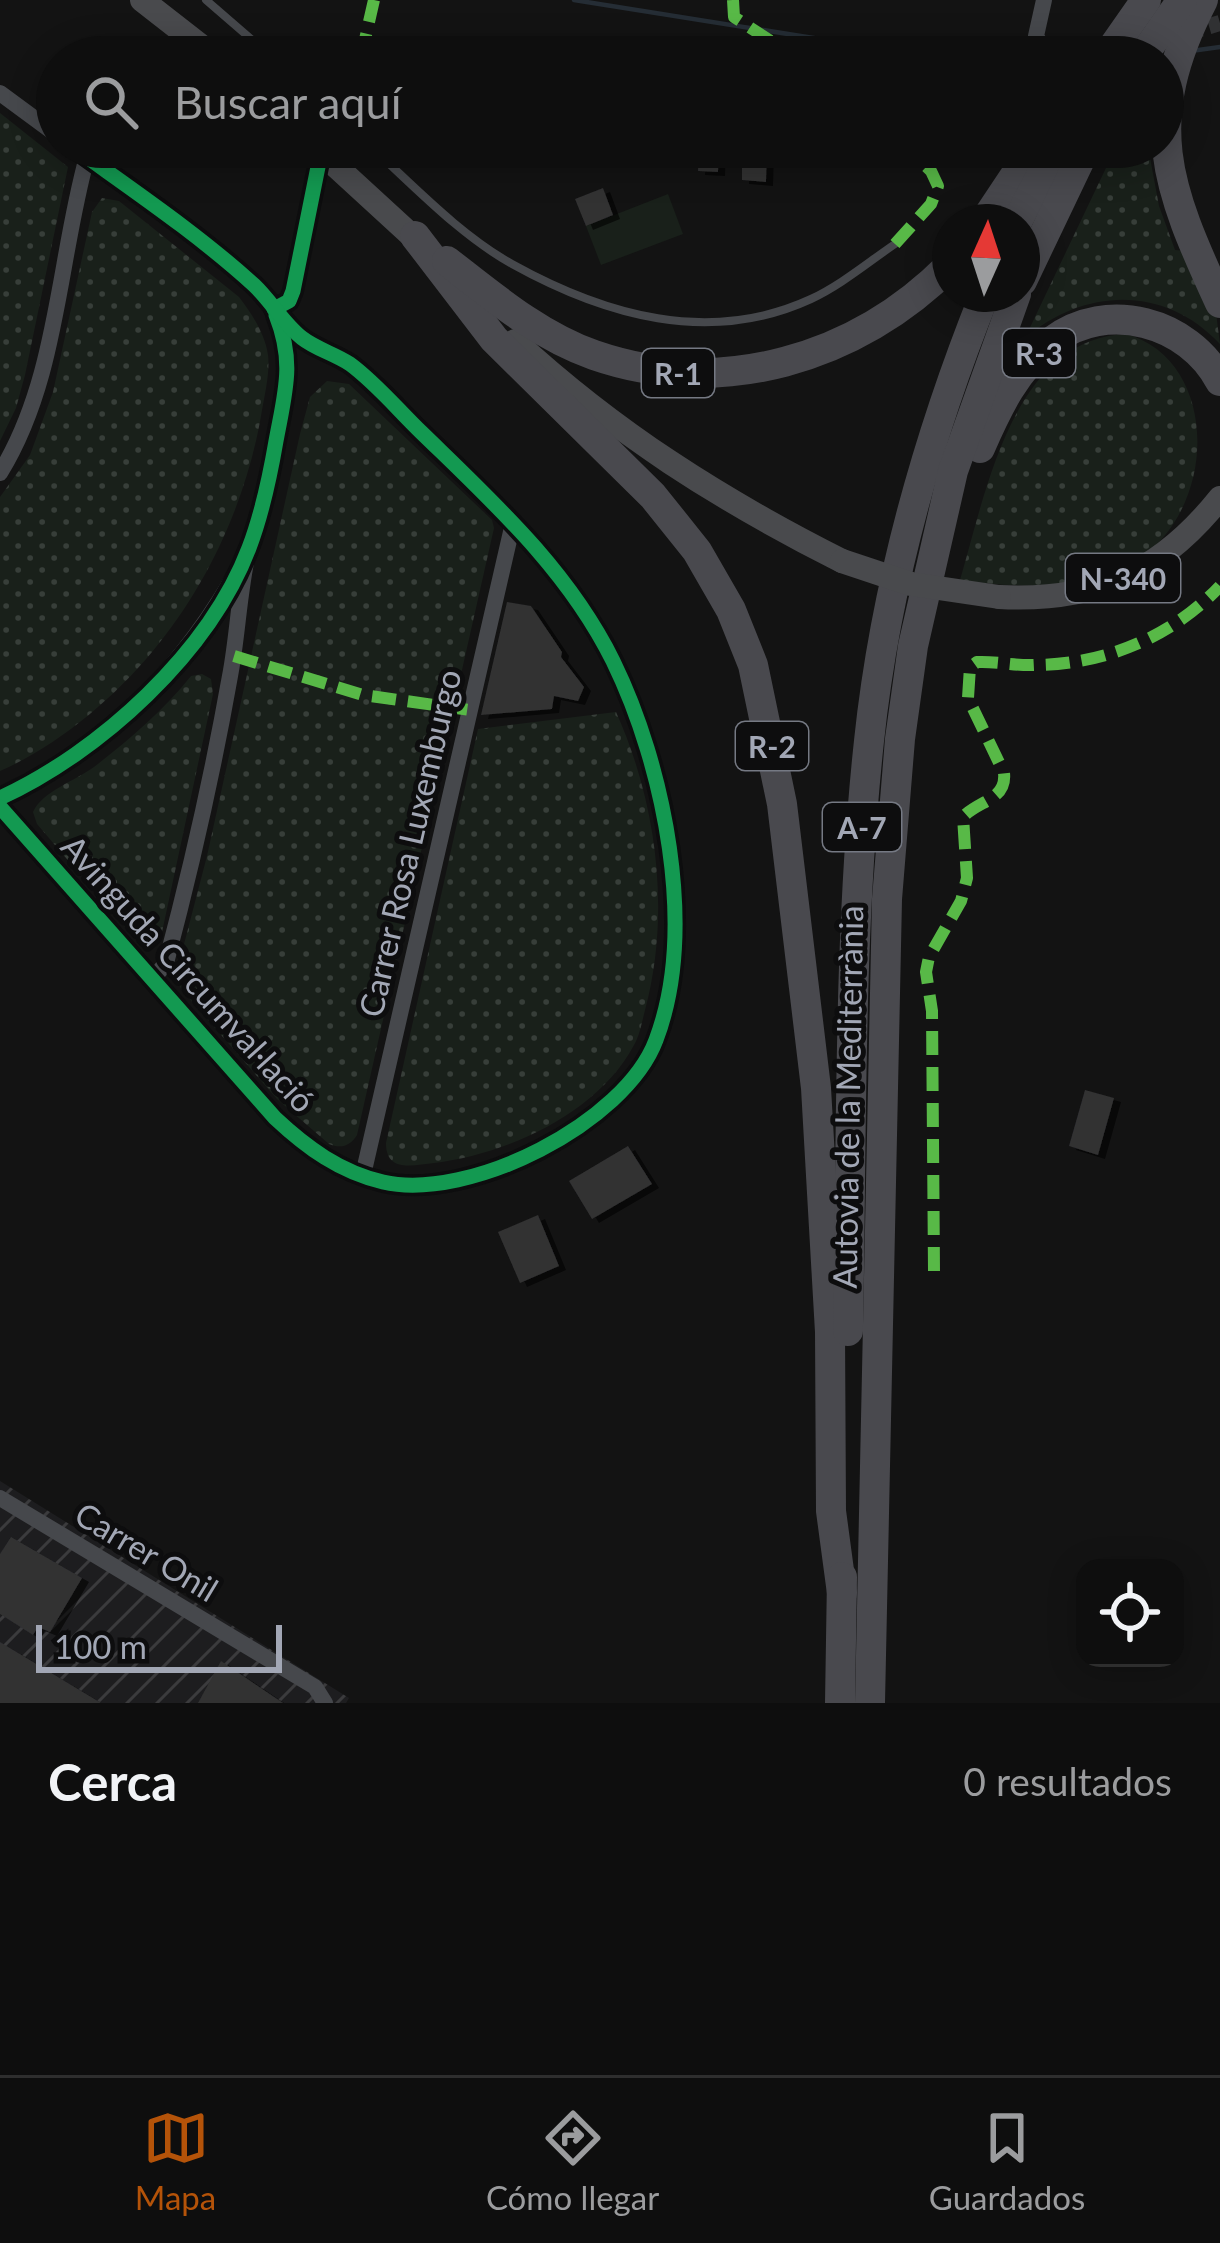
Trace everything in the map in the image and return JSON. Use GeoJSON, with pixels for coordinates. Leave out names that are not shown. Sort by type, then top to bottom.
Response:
{"type":"FeatureCollection","features":[{"type":"Feature","properties":{"kind":"highway"},"geometry":{"type":"LineString","coordinates":[[1121,36],[1146,0]]}},
{"type":"Feature","properties":{"kind":"highway"},"geometry":{"type":"LineString","coordinates":[[1157,36],[1182,0]]}},
{"type":"Feature","properties":{"kind":"highway"},"geometry":{"type":"LineString","coordinates":[[1184,41],[1202,0]]}},
{"type":"Feature","properties":{"kind":"highway"},"geometry":{"type":"LineString","coordinates":[[996,204],[1020,168]]}},
{"type":"Feature","properties":{"kind":"highway"},"geometry":{"type":"LineString","coordinates":[[1026,204],[1045,168]]}},
{"type":"Feature","properties":{"kind":"highway"},"geometry":{"type":"LineString","coordinates":[[1040,243],[1076,168]]}},
{"type":"Feature","properties":{"kind":"highway"},"geometry":{"type":"LineString","coordinates":[[1169,168],[1182,220],[1220,303]]}},
{"type":"Feature","properties":{"kind":"highway","name":"R-1"},"geometry":{"type":"LineString","coordinates":[[415,236],[523,320],[590,354],[688,374],[734,374],[819,352],[900,310],[932,281]]}},
{"type":"Feature","properties":{"kind":"highway","name":"R-2"},"geometry":{"type":"LineString","coordinates":[[415,236],[494,339],[653,496],[731,610],[753,665],[782,804],[852,1377],[832,1511],[842,1593],[840,1703]]}},
{"type":"Feature","properties":{"kind":"highway","name":"Autovia de la Mediterrània"},"geometry":{"type":"LineString","coordinates":[[870,1703],[852,1377],[857,941],[869,737],[906,539],[941,415],[978,312]]}},
{"type":"Feature","properties":{"kind":"highway","name":"Autovia de la Mediterrània"},"geometry":{"type":"LineString","coordinates":[[852,1377],[900,739],[913,646],[953,470],[1010,312]]}},
{"type":"Feature","properties":{"kind":"highway","name":"R-3"},"geometry":{"type":"LineString","coordinates":[[937,540],[957,509],[1000,402],[1048,343],[1068,330],[1119,320],[1152,323],[1196,346],[1220,381]]}},
{"type":"Feature","properties":{"kind":"main road"},"geometry":{"type":"LineString","coordinates":[[142,0],[188,36]]}},
{"type":"Feature","properties":{"kind":"main road","name":"N-340"},"geometry":{"type":"LineString","coordinates":[[339,168],[415,236],[517,344],[650,451],[742,510],[842,561],[911,584],[999,597],[1062,595],[1136,573],[1189,537],[1220,498]]}},
{"type":"Feature","properties":{"kind":"street"},"geometry":{"type":"LineString","coordinates":[[1036,36],[1044,0]]}},
{"type":"Feature","properties":{"kind":"street"},"geometry":{"type":"LineString","coordinates":[[0,94],[36,120]]}},
{"type":"Feature","properties":{"kind":"street"},"geometry":{"type":"LineString","coordinates":[[0,472],[24,428],[39,381],[77,168]]}},
{"type":"Feature","properties":{"kind":"street","name":"Avinguda Circumval·lació"},"geometry":{"type":"LineString","coordinates":[[0,803],[275,1118],[306,1147],[363,1175],[387,1183],[446,1180],[540,1150],[628,1090],[656,1042],[667,1006],[673,902],[668,840],[654,776],[614,663],[583,609],[513,523],[351,365],[304,339],[258,288],[102,168]]}},
{"type":"Feature","properties":{"kind":"street"},"geometry":{"type":"LineString","coordinates":[[153,979],[166,963],[209,781],[232,668],[248,550],[274,454],[290,367],[274,309]]}},
{"type":"Feature","properties":{"kind":"street","name":"Carrer Rosa Luxemburgo"},"geometry":{"type":"LineString","coordinates":[[363,1175],[513,523]]}},
{"type":"Feature","properties":{"kind":"street"},"geometry":{"type":"LineString","coordinates":[[0,803],[89,746],[126,715],[199,635],[248,550]]}},
{"type":"Feature","properties":{"kind":"street","name":"Carrer Onil"},"geometry":{"type":"LineString","coordinates":[[0,1498],[324,1699]]}},
{"type":"Feature","properties":{"kind":"lane"},"geometry":{"type":"LineString","coordinates":[[206,0],[248,36]]}},
{"type":"Feature","properties":{"kind":"lane"},"geometry":{"type":"LineString","coordinates":[[394,168],[510,263],[623,314],[657,321],[737,319],[776,312],[835,286],[895,244]]}},
{"type":"Feature","properties":{"kind":"shaded area"},"geometry":{"type":"Polygon","coordinates":[[[0,113],[36,142],[36,168],[68,168],[25,375],[0,441],[0,113]]]}},
{"type":"Feature","properties":{"kind":"shaded area"},"geometry":{"type":"Polygon","coordinates":[[[1106,168],[1152,168],[1175,250],[1186,251],[1216,313],[1220,344],[1198,324],[1149,303],[1098,302],[1048,321],[1025,338],[1106,168]]]}},
{"type":"Feature","properties":{"kind":"shaded area"},"geometry":{"type":"Polygon","coordinates":[[[668,194],[683,234],[601,265],[586,226],[668,194]]]}},
{"type":"Feature","properties":{"kind":"shaded area"},"geometry":{"type":"Polygon","coordinates":[[[102,198],[119,201],[239,297],[266,347],[266,390],[236,507],[208,568],[173,626],[101,704],[42,749],[0,771],[0,497],[30,455],[53,392],[92,212],[102,198]]]}},
{"type":"Feature","properties":{"kind":"shaded area"},"geometry":{"type":"Polygon","coordinates":[[[1126,334],[1157,349],[1179,373],[1192,404],[1197,439],[1194,475],[1182,509],[1162,539],[1133,563],[1092,579],[1026,586],[960,580],[994,465],[1030,391],[1056,362],[1087,342],[1126,334]]]}},
{"type":"Feature","properties":{"kind":"shaded area"},"geometry":{"type":"Polygon","coordinates":[[[327,381],[349,384],[492,520],[494,528],[357,1135],[341,1146],[329,1144],[277,1099],[181,989],[176,975],[207,856],[300,434],[310,397],[327,381]]]}},
{"type":"Feature","properties":{"kind":"shaded area"},"geometry":{"type":"Polygon","coordinates":[[[202,674],[211,679],[213,694],[162,932],[155,942],[145,944],[136,940],[37,824],[33,812],[52,792],[133,736],[191,676],[202,674]]]}},
{"type":"Feature","properties":{"kind":"shaded area"},"geometry":{"type":"Polygon","coordinates":[[[616,712],[641,783],[656,859],[653,973],[636,1041],[598,1091],[548,1126],[462,1158],[418,1165],[396,1163],[386,1143],[478,729],[616,712]]]}},
{"type":"Feature","properties":{"kind":"shaded area"},"geometry":{"type":"Polygon","coordinates":[[[0,1481],[349,1698],[346,1703],[0,1703],[0,1481]]]}},
{"type":"Feature","properties":{"kind":"building"},"geometry":{"type":"Polygon","coordinates":[[[742,168],[766,168],[766,182],[742,180],[742,168]]]}},
{"type":"Feature","properties":{"kind":"building"},"geometry":{"type":"Polygon","coordinates":[[[603,188],[613,215],[586,226],[575,199],[603,188]]]}},
{"type":"Feature","properties":{"kind":"building"},"geometry":{"type":"Polygon","coordinates":[[[507,602],[531,606],[584,687],[578,701],[554,696],[552,709],[481,715],[507,602]]]}},
{"type":"Feature","properties":{"kind":"building"},"geometry":{"type":"Polygon","coordinates":[[[1085,1090],[1114,1098],[1098,1155],[1069,1146],[1085,1090]]]}},
{"type":"Feature","properties":{"kind":"building"},"geometry":{"type":"Polygon","coordinates":[[[628,1146],[652,1184],[592,1219],[569,1181],[628,1146]]]}},
{"type":"Feature","properties":{"kind":"building"},"geometry":{"type":"Polygon","coordinates":[[[538,1215],[559,1266],[520,1283],[498,1232],[538,1215]]]}},
{"type":"Feature","properties":{"kind":"building"},"geometry":{"type":"Polygon","coordinates":[[[11,1537],[82,1578],[50,1632],[38,1627],[33,1635],[0,1614],[0,1554],[11,1537]]]}},
{"type":"Feature","properties":{"kind":"building"},"geometry":{"type":"Polygon","coordinates":[[[0,1642],[101,1703],[0,1703],[0,1642]]]}},
{"type":"Feature","properties":{"kind":"building"},"geometry":{"type":"Polygon","coordinates":[[[221,1661],[283,1703],[198,1703],[221,1661]]]}},
{"type":"Feature","properties":{"kind":"waterway"},"geometry":{"type":"LineString","coordinates":[[574,0],[801,36]]}},
{"type":"Feature","properties":{"kind":"waterway"},"geometry":{"type":"LineString","coordinates":[[1191,51],[1220,47]]}},
{"type":"Feature","properties":{"kind":"tunnel"},"geometry":{"type":"LineString","coordinates":[[1186,33],[1220,23]]}},
{"type":"Feature","properties":{"kind":"marked path"},"geometry":{"type":"LineString","coordinates":[[366,36],[374,0]]}},
{"type":"Feature","properties":{"kind":"marked path"},"geometry":{"type":"LineString","coordinates":[[733,0],[734,17],[763,36]]}},
{"type":"Feature","properties":{"kind":"marked path"},"geometry":{"type":"LineString","coordinates":[[895,244],[931,204],[938,186],[928,168]]}},
{"type":"Feature","properties":{"kind":"marked path"},"geometry":{"type":"LineString","coordinates":[[934,1271],[932,1011],[926,972],[929,957],[961,901],[967,878],[963,817],[997,794],[1004,782],[968,698],[970,667],[977,662],[1060,664],[1111,653],[1181,620],[1220,586]]}},
{"type":"Feature","properties":{"kind":"marked path"},"geometry":{"type":"LineString","coordinates":[[234,656],[363,695],[470,710]]}},
{"type":"Feature","properties":{"kind":"cycle path"},"geometry":{"type":"LineString","coordinates":[[0,807],[275,1118],[325,1158],[367,1178],[418,1185],[458,1180],[540,1150],[612,1100],[639,1071],[656,1040],[674,949],[669,848],[647,748],[595,628],[528,539],[369,380],[302,338],[233,266],[102,168]]}},
{"type":"Feature","properties":{"kind":"cycle path"},"geometry":{"type":"LineString","coordinates":[[274,309],[289,301],[293,291],[318,168]]}},
{"type":"Feature","properties":{"kind":"cycle path"},"geometry":{"type":"LineString","coordinates":[[0,798],[75,754],[147,695],[179,661],[231,587],[258,522],[282,407],[287,363],[276,315]]}}]}
